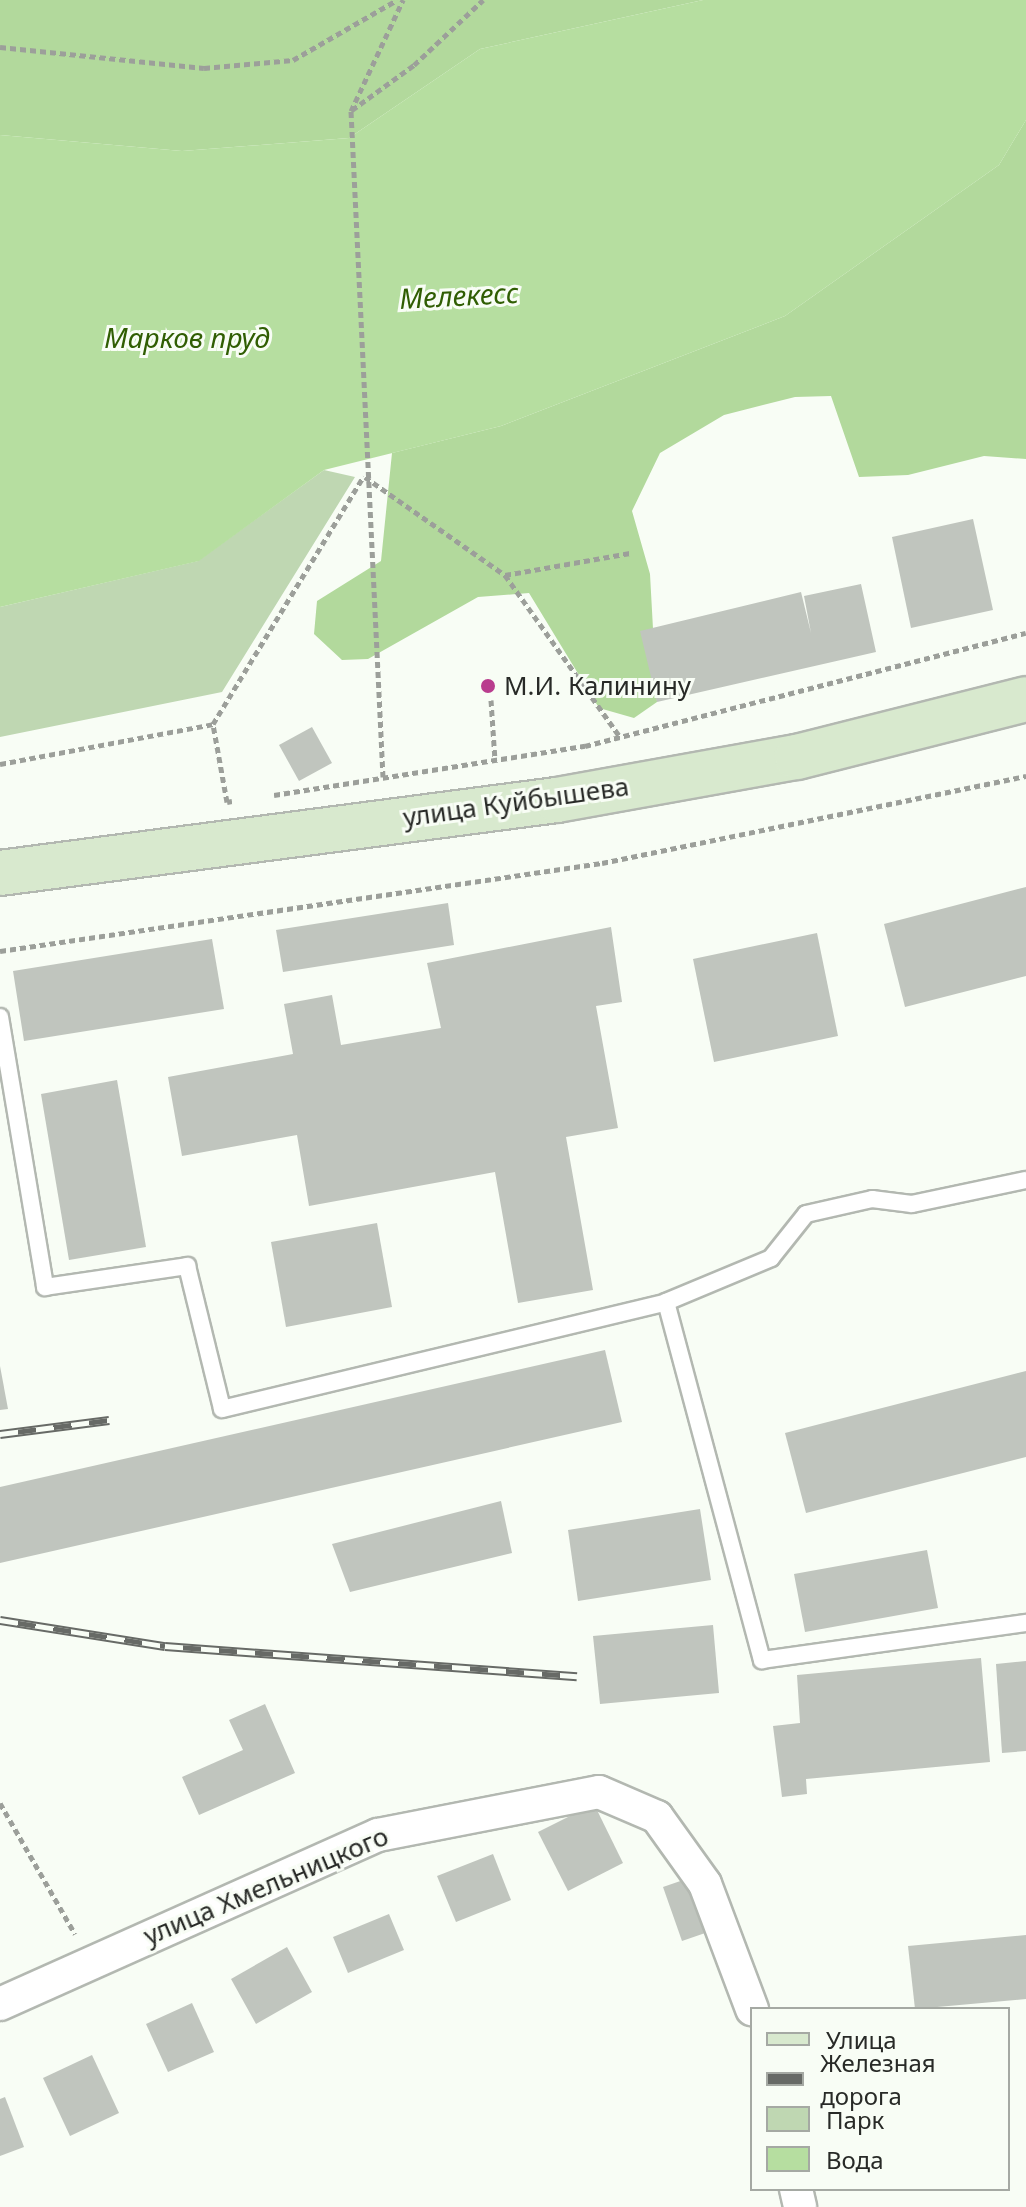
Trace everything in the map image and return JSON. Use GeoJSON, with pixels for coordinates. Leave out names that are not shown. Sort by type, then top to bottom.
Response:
{"type":"FeatureCollection","features":[{"type":"Feature","properties":{"kind":"main road","name":"улица Куйбышева"},"geometry":{"type":"LineString","coordinates":[[0,873],[557,800],[797,757],[1026,699]]}},
{"type":"Feature","properties":{"kind":"street","name":"улица Хмельницкого"},"geometry":{"type":"LineString","coordinates":[[0,2004],[90,1961],[378,1835],[599,1792],[657,1817],[705,1884],[751,2007]]}},
{"type":"Feature","properties":{"kind":"lane"},"geometry":{"type":"LineString","coordinates":[[0,1017],[45,1287],[187,1266],[222,1409],[666,1302],[771,1258],[806,1214],[872,1199],[912,1204],[1026,1180]]}},
{"type":"Feature","properties":{"kind":"lane"},"geometry":{"type":"LineString","coordinates":[[666,1302],[762,1660],[1026,1623]]}},
{"type":"Feature","properties":{"kind":"path"},"geometry":{"type":"LineString","coordinates":[[0,47],[204,68],[293,60],[397,0]]}},
{"type":"Feature","properties":{"kind":"path"},"geometry":{"type":"LineString","coordinates":[[383,777],[364,476],[351,111],[403,0]]}},
{"type":"Feature","properties":{"kind":"path"},"geometry":{"type":"LineString","coordinates":[[351,111],[414,65],[483,0]]}},
{"type":"Feature","properties":{"kind":"path"},"geometry":{"type":"LineString","coordinates":[[364,476],[505,575],[620,737]]}},
{"type":"Feature","properties":{"kind":"path"},"geometry":{"type":"LineString","coordinates":[[243,800],[227,802],[213,724],[364,476]]}},
{"type":"Feature","properties":{"kind":"path"},"geometry":{"type":"LineString","coordinates":[[505,575],[630,553]]}},
{"type":"Feature","properties":{"kind":"path"},"geometry":{"type":"LineString","coordinates":[[258,797],[620,737],[1026,633]]}},
{"type":"Feature","properties":{"kind":"path"},"geometry":{"type":"LineString","coordinates":[[491,700],[495,760]]}},
{"type":"Feature","properties":{"kind":"path"},"geometry":{"type":"LineString","coordinates":[[0,764],[213,724]]}},
{"type":"Feature","properties":{"kind":"path"},"geometry":{"type":"LineString","coordinates":[[0,951],[602,863],[1026,776]]}},
{"type":"Feature","properties":{"kind":"path"},"geometry":{"type":"LineString","coordinates":[[0,1803],[90,1961]]}},
{"type":"Feature","properties":{"kind":"green space"},"geometry":{"type":"Polygon","coordinates":[[[324,470],[355,477],[222,692],[0,737],[0,607],[198,561],[324,470]]]}},
{"type":"Feature","properties":{"kind":"shaded area"},"geometry":{"type":"Polygon","coordinates":[[[0,0],[703,0],[480,49],[349,138],[182,151],[0,135],[0,0]]]}},
{"type":"Feature","properties":{"kind":"shaded area"},"geometry":{"type":"Polygon","coordinates":[[[1026,120],[1026,459],[984,456],[908,475],[859,477],[831,396],[795,397],[724,415],[660,453],[632,511],[650,574],[657,702],[634,718],[599,708],[529,593],[478,597],[368,659],[342,660],[314,634],[317,601],[381,561],[392,453],[501,426],[785,316],[999,165],[1026,120]]]}},
{"type":"Feature","properties":{"kind":"water","name":"Марков пруд"},"geometry":{"type":"Polygon","coordinates":[[[703,0],[1026,0],[1026,120],[999,165],[785,316],[501,426],[324,470],[199,561],[0,607],[0,135],[182,151],[349,138],[480,49],[703,0]]]}},
{"type":"Feature","properties":{"kind":"building"},"geometry":{"type":"Polygon","coordinates":[[[973,519],[993,610],[911,628],[892,537],[973,519]]]}},
{"type":"Feature","properties":{"kind":"building"},"geometry":{"type":"Polygon","coordinates":[[[861,584],[876,652],[657,702],[640,631],[801,592],[811,633],[804,596],[861,584]]]}},
{"type":"Feature","properties":{"kind":"building"},"geometry":{"type":"Polygon","coordinates":[[[312,727],[332,763],[299,781],[279,745],[312,727]]]}},
{"type":"Feature","properties":{"kind":"building"},"geometry":{"type":"Polygon","coordinates":[[[1026,887],[1026,976],[905,1007],[884,924],[1026,887]]]}},
{"type":"Feature","properties":{"kind":"building"},"geometry":{"type":"Polygon","coordinates":[[[448,903],[454,945],[283,972],[276,930],[448,903]]]}},
{"type":"Feature","properties":{"kind":"building"},"geometry":{"type":"Polygon","coordinates":[[[611,927],[622,1002],[596,1006],[618,1128],[566,1137],[593,1290],[518,1303],[495,1172],[309,1206],[297,1135],[182,1156],[168,1077],[293,1054],[284,1004],[332,995],[341,1045],[441,1028],[427,963],[611,927]]]}},
{"type":"Feature","properties":{"kind":"building"},"geometry":{"type":"Polygon","coordinates":[[[817,933],[838,1036],[714,1062],[693,959],[817,933]]]}},
{"type":"Feature","properties":{"kind":"building"},"geometry":{"type":"Polygon","coordinates":[[[212,939],[224,1009],[24,1041],[13,971],[212,939]]]}},
{"type":"Feature","properties":{"kind":"building"},"geometry":{"type":"Polygon","coordinates":[[[117,1080],[146,1247],[69,1260],[41,1094],[117,1080]]]}},
{"type":"Feature","properties":{"kind":"building"},"geometry":{"type":"Polygon","coordinates":[[[377,1223],[392,1307],[286,1327],[271,1242],[377,1223]]]}},
{"type":"Feature","properties":{"kind":"building"},"geometry":{"type":"Polygon","coordinates":[[[605,1350],[622,1422],[0,1563],[0,1487],[605,1350]]]}},
{"type":"Feature","properties":{"kind":"building"},"geometry":{"type":"Polygon","coordinates":[[[0,1366],[8,1409],[0,1410],[0,1366]]]}},
{"type":"Feature","properties":{"kind":"building"},"geometry":{"type":"Polygon","coordinates":[[[1026,1371],[1026,1457],[806,1513],[785,1433],[1026,1371]]]}},
{"type":"Feature","properties":{"kind":"building"},"geometry":{"type":"Polygon","coordinates":[[[501,1501],[512,1553],[350,1592],[332,1544],[501,1501]]]}},
{"type":"Feature","properties":{"kind":"building"},"geometry":{"type":"Polygon","coordinates":[[[700,1509],[711,1580],[578,1601],[568,1530],[700,1509]]]}},
{"type":"Feature","properties":{"kind":"building"},"geometry":{"type":"Polygon","coordinates":[[[927,1550],[938,1608],[805,1632],[794,1574],[927,1550]]]}},
{"type":"Feature","properties":{"kind":"building"},"geometry":{"type":"Polygon","coordinates":[[[713,1625],[719,1693],[600,1704],[593,1636],[713,1625]]]}},
{"type":"Feature","properties":{"kind":"building"},"geometry":{"type":"Polygon","coordinates":[[[981,1658],[990,1762],[806,1779],[807,1794],[782,1797],[773,1726],[800,1723],[797,1675],[981,1658]]]}},
{"type":"Feature","properties":{"kind":"building"},"geometry":{"type":"Polygon","coordinates":[[[1026,1661],[1026,1751],[1002,1753],[996,1664],[1026,1661]]]}},
{"type":"Feature","properties":{"kind":"building"},"geometry":{"type":"Polygon","coordinates":[[[265,1704],[295,1773],[199,1815],[182,1777],[243,1750],[229,1720],[265,1704]]]}},
{"type":"Feature","properties":{"kind":"building"},"geometry":{"type":"Polygon","coordinates":[[[594,1804],[623,1863],[568,1891],[538,1832],[594,1804]]]}},
{"type":"Feature","properties":{"kind":"building"},"geometry":{"type":"Polygon","coordinates":[[[493,1854],[511,1900],[456,1922],[437,1876],[493,1854]]]}},
{"type":"Feature","properties":{"kind":"building"},"geometry":{"type":"Polygon","coordinates":[[[692,1877],[711,1931],[682,1941],[663,1887],[692,1877]]]}},
{"type":"Feature","properties":{"kind":"building"},"geometry":{"type":"Polygon","coordinates":[[[389,1914],[404,1950],[348,1973],[333,1937],[389,1914]]]}},
{"type":"Feature","properties":{"kind":"building"},"geometry":{"type":"Polygon","coordinates":[[[1026,1935],[1026,1999],[915,2007],[908,1946],[1026,1935]]]}},
{"type":"Feature","properties":{"kind":"building"},"geometry":{"type":"Polygon","coordinates":[[[287,1947],[312,1992],[256,2024],[231,1979],[287,1947]]]}},
{"type":"Feature","properties":{"kind":"building"},"geometry":{"type":"Polygon","coordinates":[[[192,2003],[214,2052],[168,2072],[146,2024],[192,2003]]]}},
{"type":"Feature","properties":{"kind":"building"},"geometry":{"type":"Polygon","coordinates":[[[92,2055],[119,2113],[70,2136],[43,2078],[92,2055]]]}},
{"type":"Feature","properties":{"kind":"building"},"geometry":{"type":"Polygon","coordinates":[[[5,2097],[24,2147],[0,2156],[0,2099],[5,2097]]]}},
{"type":"Feature","properties":{"kind":"railway"},"geometry":{"type":"LineString","coordinates":[[0,1434],[109,1420]]}},
{"type":"Feature","properties":{"kind":"railway"},"geometry":{"type":"LineString","coordinates":[[0,1620],[165,1646],[577,1676]]}},
{"type":"Feature","properties":{"kind":"place","name":"М.И. Калинину"},"geometry":{"type":"Point","coordinates":[488,686]}},
{"type":"Feature","properties":{"kind":"water label","name":"Мелекесс"},"geometry":{"type":"Point","coordinates":[459,295]}}]}
